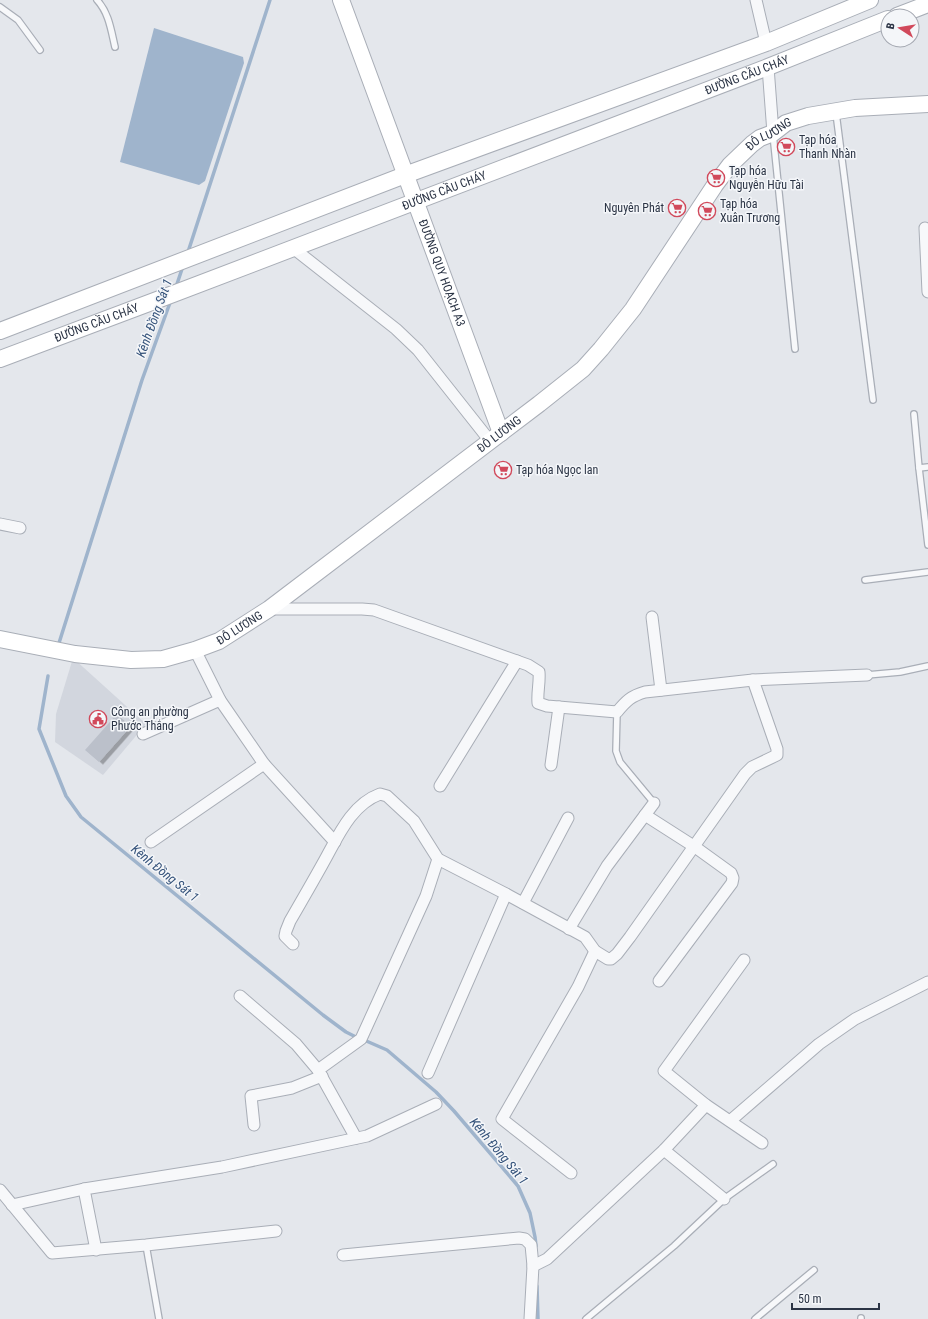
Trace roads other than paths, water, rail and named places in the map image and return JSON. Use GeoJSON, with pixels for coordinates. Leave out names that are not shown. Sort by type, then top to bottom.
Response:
{"type":"FeatureCollection","features":[{"type":"Feature","properties":{"kind":"main road","name":"ĐƯỜNG QUY HOẠCH A3"},"geometry":{"type":"LineString","coordinates":[[342,0],[415,201],[495,437]]}},
{"type":"Feature","properties":{"kind":"main road","name":"ĐƯỜNG CẦU CHÁY"},"geometry":{"type":"LineString","coordinates":[[0,331],[405,175],[766,43],[870,0]]}},
{"type":"Feature","properties":{"kind":"main road"},"geometry":{"type":"LineString","coordinates":[[918,8],[928,4]]}},
{"type":"Feature","properties":{"kind":"main road","name":"ĐƯỜNG CẦU CHÁY"},"geometry":{"type":"LineString","coordinates":[[0,359],[768,67],[880,22]]}},
{"type":"Feature","properties":{"kind":"main road","name":"ĐÔ LƯƠNG"},"geometry":{"type":"LineString","coordinates":[[0,640],[74,654],[131,660],[163,659],[195,650],[219,641],[269,609],[583,369],[601,350],[633,309],[711,191],[730,165],[752,144],[760,138],[773,133],[786,123],[808,116],[880,106],[928,104]]}},
{"type":"Feature","properties":{"kind":"street"},"geometry":{"type":"LineString","coordinates":[[756,0],[766,43]]}},
{"type":"Feature","properties":{"kind":"street"},"geometry":{"type":"LineString","coordinates":[[768,67],[773,133]]}},
{"type":"Feature","properties":{"kind":"street"},"geometry":{"type":"LineString","coordinates":[[925,228],[928,292]]}},
{"type":"Feature","properties":{"kind":"street"},"geometry":{"type":"LineString","coordinates":[[293,248],[396,329],[418,350],[495,437]]}},
{"type":"Feature","properties":{"kind":"street"},"geometry":{"type":"LineString","coordinates":[[0,524],[20,528]]}},
{"type":"Feature","properties":{"kind":"street"},"geometry":{"type":"LineString","coordinates":[[269,609],[374,610],[528,665],[539,672],[540,684],[537,694],[538,703],[559,707],[617,712],[627,700],[635,695],[661,690],[753,680],[867,675]]}},
{"type":"Feature","properties":{"kind":"street"},"geometry":{"type":"LineString","coordinates":[[652,617],[661,690]]}},
{"type":"Feature","properties":{"kind":"street"},"geometry":{"type":"LineString","coordinates":[[195,650],[220,700],[264,764],[335,842]]}},
{"type":"Feature","properties":{"kind":"street"},"geometry":{"type":"LineString","coordinates":[[440,786],[517,661]]}},
{"type":"Feature","properties":{"kind":"street"},"geometry":{"type":"LineString","coordinates":[[293,944],[285,936],[290,921],[344,826],[356,810],[367,801],[380,794],[387,796],[414,821],[438,858],[585,938],[595,951],[608,959],[611,959],[695,847],[745,774],[752,767],[775,757],[777,749],[753,680]]}},
{"type":"Feature","properties":{"kind":"street"},"geometry":{"type":"LineString","coordinates":[[143,734],[220,700]]}},
{"type":"Feature","properties":{"kind":"street"},"geometry":{"type":"LineString","coordinates":[[551,765],[559,707]]}},
{"type":"Feature","properties":{"kind":"street"},"geometry":{"type":"LineString","coordinates":[[151,842],[264,764]]}},
{"type":"Feature","properties":{"kind":"street"},"geometry":{"type":"LineString","coordinates":[[569,929],[607,866],[654,803]]}},
{"type":"Feature","properties":{"kind":"street"},"geometry":{"type":"LineString","coordinates":[[645,815],[695,847],[731,873],[733,878],[733,881],[659,981]]}},
{"type":"Feature","properties":{"kind":"street"},"geometry":{"type":"LineString","coordinates":[[523,903],[568,818]]}},
{"type":"Feature","properties":{"kind":"street"},"geometry":{"type":"LineString","coordinates":[[254,1125],[250,1096],[292,1088],[320,1073],[360,1038],[426,896],[438,858]]}},
{"type":"Feature","properties":{"kind":"street"},"geometry":{"type":"LineString","coordinates":[[428,1072],[506,894]]}},
{"type":"Feature","properties":{"kind":"street"},"geometry":{"type":"LineString","coordinates":[[571,1173],[502,1119],[578,987],[595,951]]}},
{"type":"Feature","properties":{"kind":"street"},"geometry":{"type":"LineString","coordinates":[[744,960],[664,1071],[706,1105],[762,1143]]}},
{"type":"Feature","properties":{"kind":"street"},"geometry":{"type":"LineString","coordinates":[[730,1121],[819,1044],[855,1019],[928,982]]}},
{"type":"Feature","properties":{"kind":"street"},"geometry":{"type":"LineString","coordinates":[[240,996],[296,1044],[320,1073],[356,1138]]}},
{"type":"Feature","properties":{"kind":"street"},"geometry":{"type":"LineString","coordinates":[[12,1205],[84,1190],[222,1167],[367,1136],[436,1104]]}},
{"type":"Feature","properties":{"kind":"street"},"geometry":{"type":"LineString","coordinates":[[534,1265],[547,1258],[664,1150],[706,1105]]}},
{"type":"Feature","properties":{"kind":"street"},"geometry":{"type":"LineString","coordinates":[[664,1150],[724,1199]]}},
{"type":"Feature","properties":{"kind":"street"},"geometry":{"type":"LineString","coordinates":[[0,1190],[52,1253],[96,1250],[276,1231]]}},
{"type":"Feature","properties":{"kind":"street"},"geometry":{"type":"LineString","coordinates":[[84,1190],[96,1250]]}},
{"type":"Feature","properties":{"kind":"street"},"geometry":{"type":"LineString","coordinates":[[343,1254],[519,1238],[525,1239],[531,1245],[534,1265],[530,1319]]}},
{"type":"Feature","properties":{"kind":"lane"},"geometry":{"type":"LineString","coordinates":[[97,0],[103,7],[110,22],[115,48]]}},
{"type":"Feature","properties":{"kind":"lane"},"geometry":{"type":"LineString","coordinates":[[0,7],[18,20],[40,50]]}},
{"type":"Feature","properties":{"kind":"lane"},"geometry":{"type":"LineString","coordinates":[[836,111],[873,400]]}},
{"type":"Feature","properties":{"kind":"lane"},"geometry":{"type":"LineString","coordinates":[[773,133],[795,349]]}},
{"type":"Feature","properties":{"kind":"lane"},"geometry":{"type":"LineString","coordinates":[[914,414],[928,544]]}},
{"type":"Feature","properties":{"kind":"lane"},"geometry":{"type":"LineString","coordinates":[[919,468],[928,467]]}},
{"type":"Feature","properties":{"kind":"lane"},"geometry":{"type":"LineString","coordinates":[[865,580],[928,572]]}},
{"type":"Feature","properties":{"kind":"lane"},"geometry":{"type":"LineString","coordinates":[[867,675],[900,672],[928,666]]}},
{"type":"Feature","properties":{"kind":"lane"},"geometry":{"type":"LineString","coordinates":[[617,712],[616,751],[620,762],[654,803]]}},
{"type":"Feature","properties":{"kind":"lane"},"geometry":{"type":"LineString","coordinates":[[586,1319],[674,1246],[724,1199],[773,1164]]}},
{"type":"Feature","properties":{"kind":"lane"},"geometry":{"type":"LineString","coordinates":[[146,1245],[159,1319]]}},
{"type":"Feature","properties":{"kind":"lane"},"geometry":{"type":"LineString","coordinates":[[755,1319],[814,1270]]}},
{"type":"Feature","properties":{"kind":"water"},"geometry":{"type":"Polygon","coordinates":[[[154,28],[243,57],[244,63],[205,181],[199,185],[120,162],[154,28]]]}},
{"type":"Feature","properties":{"kind":"waterway","name":"Kênh Đồng Sát 1"},"geometry":{"type":"LineString","coordinates":[[187,255],[270,0]]}},
{"type":"Feature","properties":{"kind":"waterway","name":"Kênh Đồng Sát 1"},"geometry":{"type":"LineString","coordinates":[[176,287],[183,266]]}},
{"type":"Feature","properties":{"kind":"waterway","name":"Kênh Đồng Sát 1"},"geometry":{"type":"LineString","coordinates":[[59,643],[142,380],[171,300]]}},
{"type":"Feature","properties":{"kind":"waterway","name":"Kênh Đồng Sát 1"},"geometry":{"type":"LineString","coordinates":[[48,676],[39,729],[66,796],[81,817],[323,1015],[346,1032],[356,1037]]}},
{"type":"Feature","properties":{"kind":"waterway","name":"Kênh Đồng Sát 1"},"geometry":{"type":"LineString","coordinates":[[364,1040],[387,1050],[436,1092],[518,1186],[530,1213],[536,1246]]}},
{"type":"Feature","properties":{"kind":"waterway","name":"Kênh Đồng Sát 1"},"geometry":{"type":"LineString","coordinates":[[537,1286],[538,1319]]}},
{"type":"Feature","properties":{"kind":"place","name":"Tạp hóa Thanh Nhàn"},"geometry":{"type":"Point","coordinates":[786,147]}},
{"type":"Feature","properties":{"kind":"place","name":"Tạp hóa Nguyễn Hữu Tài"},"geometry":{"type":"Point","coordinates":[716,178]}},
{"type":"Feature","properties":{"kind":"place","name":"Nguyên Phát"},"geometry":{"type":"Point","coordinates":[677,208]}},
{"type":"Feature","properties":{"kind":"place","name":"Tạp hóa Xuân Trương"},"geometry":{"type":"Point","coordinates":[707,211]}},
{"type":"Feature","properties":{"kind":"place","name":"Tạp hóa Ngọc lan"},"geometry":{"type":"Point","coordinates":[503,470]}},
{"type":"Feature","properties":{"kind":"place","name":"Công an phường Phước Thắng"},"geometry":{"type":"Point","coordinates":[98,719]}}]}
